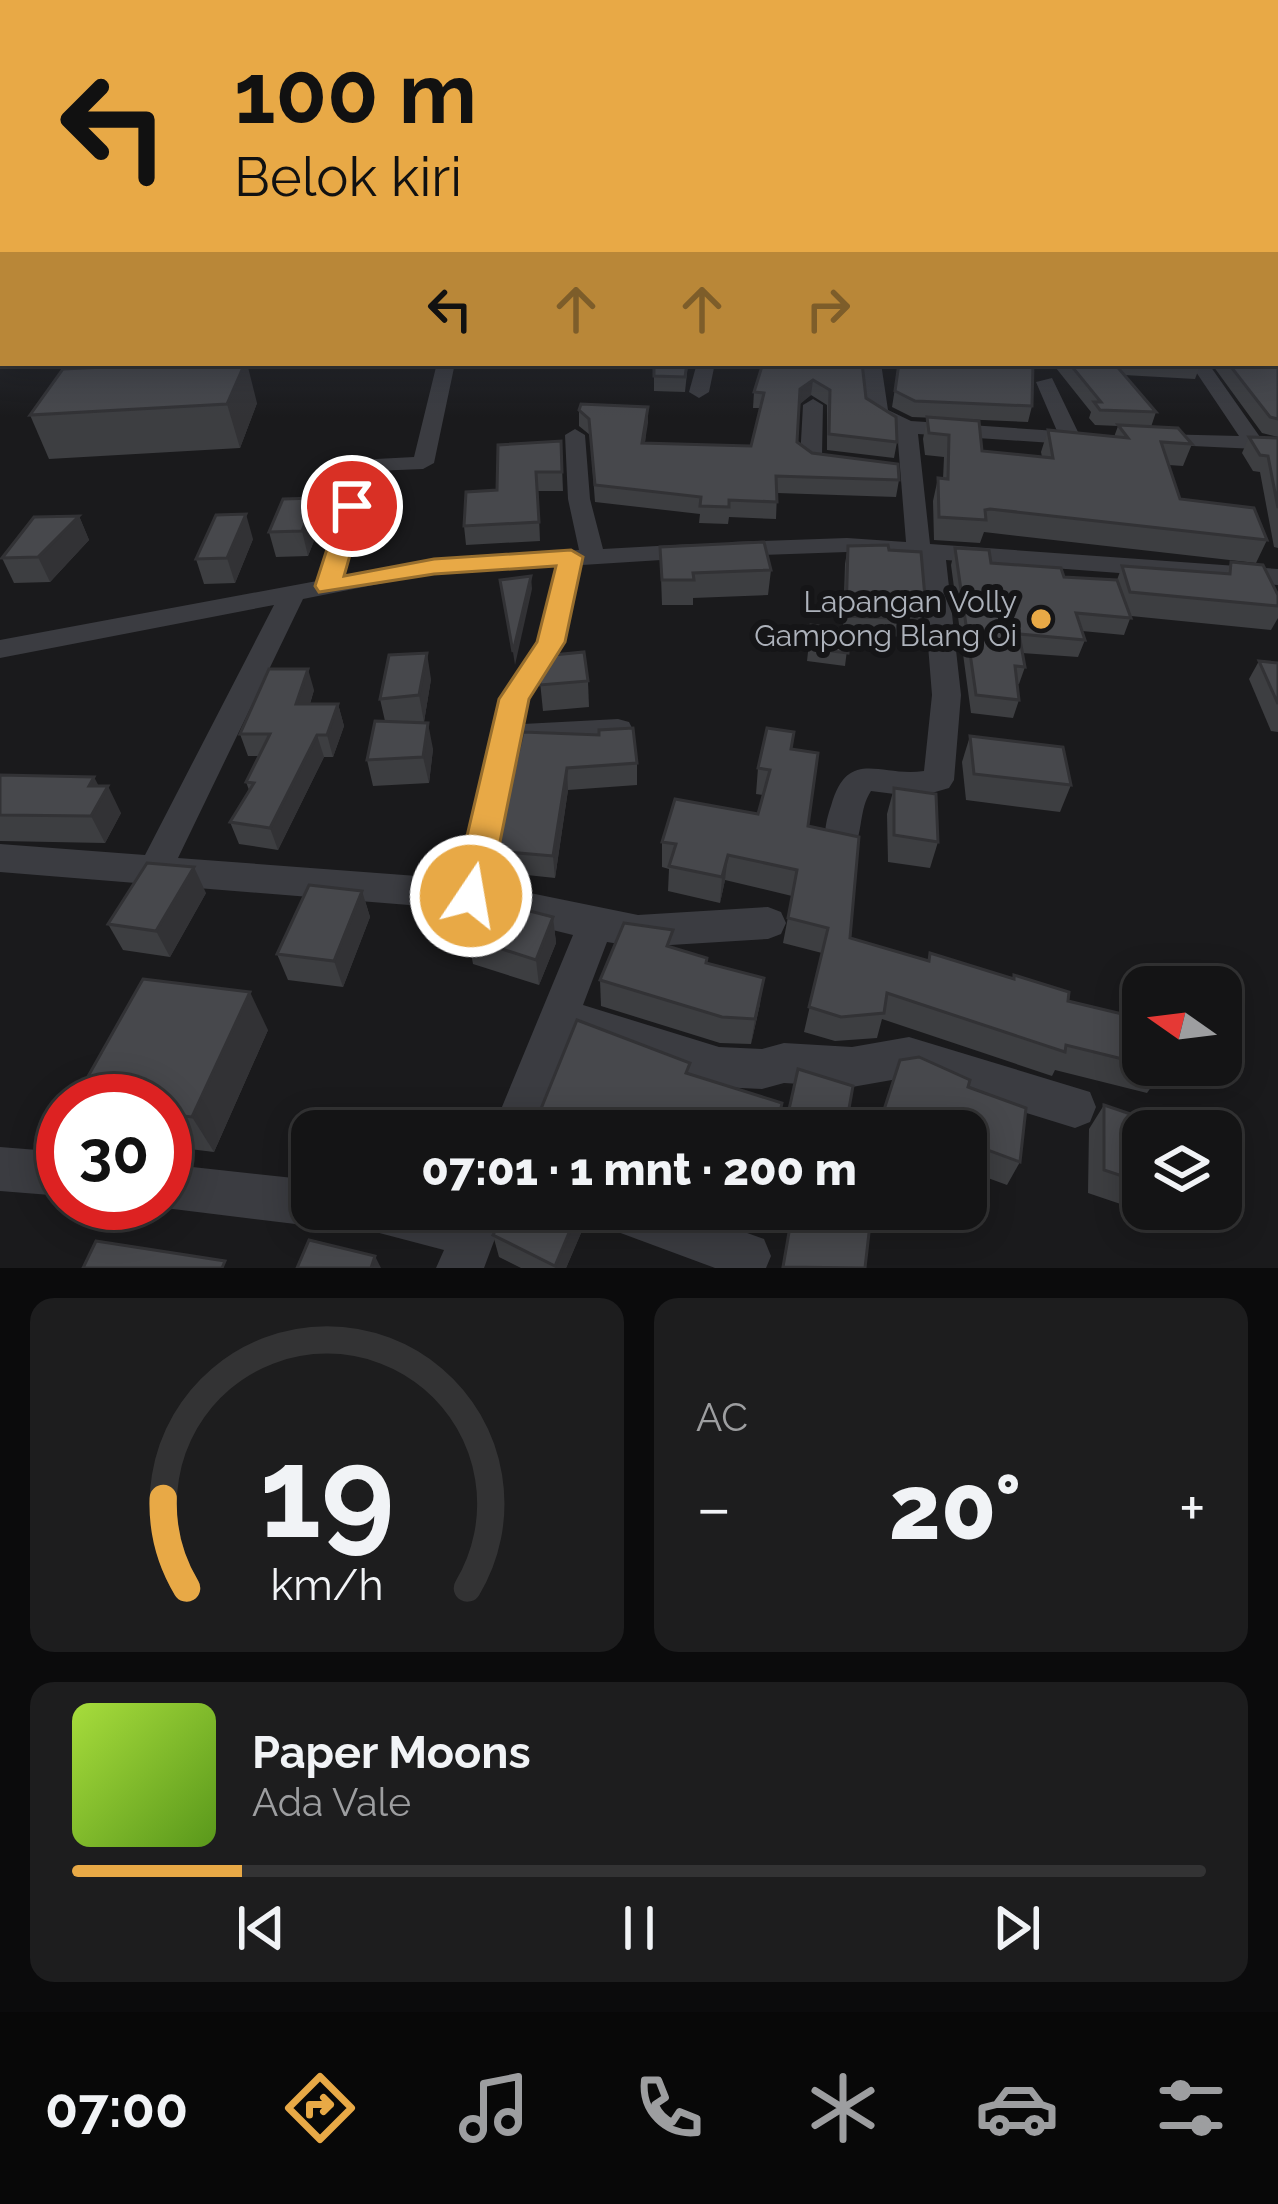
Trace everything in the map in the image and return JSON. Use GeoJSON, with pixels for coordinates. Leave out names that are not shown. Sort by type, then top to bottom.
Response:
{"type":"FeatureCollection","features":[{"type":"Feature","properties":{"kind":"street"},"geometry":{"type":"LineString","coordinates":[[328,586],[365,465],[423,463],[445,366]]}},
{"type":"Feature","properties":{"kind":"street"},"geometry":{"type":"LineString","coordinates":[[699,392],[705,366]]}},
{"type":"Feature","properties":{"kind":"street"},"geometry":{"type":"LineString","coordinates":[[872,366],[878,413],[907,427],[1278,444]]}},
{"type":"Feature","properties":{"kind":"street"},"geometry":{"type":"LineString","coordinates":[[1201,366],[1253,442]]}},
{"type":"Feature","properties":{"kind":"street"},"geometry":{"type":"LineString","coordinates":[[1045,382],[1070,438]]}},
{"type":"Feature","properties":{"kind":"street"},"geometry":{"type":"LineString","coordinates":[[813,405],[811,459],[889,470]]}},
{"type":"Feature","properties":{"kind":"street"},"geometry":{"type":"LineString","coordinates":[[841,842],[846,796],[855,783],[874,778],[928,784],[938,780],[944,758],[943,671],[926,550],[889,470],[907,427]]}},
{"type":"Feature","properties":{"kind":"street"},"geometry":{"type":"LineString","coordinates":[[471,896],[514,699],[555,632],[581,557],[575,435]]}},
{"type":"Feature","properties":{"kind":"street"},"geometry":{"type":"LineString","coordinates":[[0,649],[434,566],[775,546],[926,550],[1278,577]]}},
{"type":"Feature","properties":{"kind":"street"},"geometry":{"type":"LineString","coordinates":[[155,869],[293,593]]}},
{"type":"Feature","properties":{"kind":"street"},"geometry":{"type":"LineString","coordinates":[[505,735],[618,730]]}},
{"type":"Feature","properties":{"kind":"street"},"geometry":{"type":"LineString","coordinates":[[0,857],[471,896],[638,931],[768,923]]}},
{"type":"Feature","properties":{"kind":"street"},"geometry":{"type":"LineString","coordinates":[[522,1110],[595,925]]}},
{"type":"Feature","properties":{"kind":"street"},"geometry":{"type":"LineString","coordinates":[[559,1016],[719,1067],[762,1069],[784,1063],[852,1067],[909,1057],[1075,1107]]}},
{"type":"Feature","properties":{"kind":"street"},"geometry":{"type":"LineString","coordinates":[[0,1169],[36,1172]]}},
{"type":"Feature","properties":{"kind":"street"},"geometry":{"type":"LineString","coordinates":[[192,1189],[291,1201]]}},
{"type":"Feature","properties":{"kind":"street"},"geometry":{"type":"LineString","coordinates":[[674,1230],[747,1256]]}},
{"type":"Feature","properties":{"kind":"building"},"geometry":{"type":"Polygon","coordinates":[[[244,366],[227,404],[30,415],[63,369],[244,366]]]}},
{"type":"Feature","properties":{"kind":"building"},"geometry":{"type":"Polygon","coordinates":[[[654,366],[687,366],[685,377],[654,376],[654,366]]]}},
{"type":"Feature","properties":{"kind":"building"},"geometry":{"type":"Polygon","coordinates":[[[762,366],[862,366],[866,398],[896,417],[897,442],[829,434],[830,390],[813,380],[800,389],[797,442],[812,453],[898,464],[899,480],[776,476],[777,502],[729,500],[729,507],[700,506],[701,497],[595,485],[589,419],[579,410],[581,404],[648,407],[642,443],[751,446],[764,393],[754,392],[762,366]]]}},
{"type":"Feature","properties":{"kind":"building"},"geometry":{"type":"Polygon","coordinates":[[[899,366],[1033,366],[1032,406],[915,401],[895,391],[899,366]]]}},
{"type":"Feature","properties":{"kind":"building"},"geometry":{"type":"Polygon","coordinates":[[[1071,366],[1117,366],[1156,412],[1100,410],[1094,402],[1101,402],[1071,366]]]}},
{"type":"Feature","properties":{"kind":"building"},"geometry":{"type":"Polygon","coordinates":[[[1230,366],[1278,366],[1278,419],[1270,417],[1230,366]]]}},
{"type":"Feature","properties":{"kind":"building"},"geometry":{"type":"Polygon","coordinates":[[[927,417],[979,421],[982,451],[1053,458],[1048,430],[1128,438],[1118,425],[1178,428],[1192,444],[1161,442],[1180,499],[1254,508],[1267,540],[990,509],[985,510],[986,520],[939,517],[938,478],[948,479],[949,435],[929,433],[927,417]]]}},
{"type":"Feature","properties":{"kind":"building"},"geometry":{"type":"Polygon","coordinates":[[[1249,437],[1278,438],[1278,508],[1268,456],[1260,455],[1249,437]]]}},
{"type":"Feature","properties":{"kind":"building"},"geometry":{"type":"Polygon","coordinates":[[[561,441],[562,472],[536,472],[539,522],[464,526],[466,492],[497,490],[498,445],[561,441]]]}},
{"type":"Feature","properties":{"kind":"building"},"geometry":{"type":"Polygon","coordinates":[[[315,498],[302,531],[269,532],[283,499],[315,498]]]}},
{"type":"Feature","properties":{"kind":"building"},"geometry":{"type":"Polygon","coordinates":[[[246,514],[227,558],[196,559],[216,515],[246,514]]]}},
{"type":"Feature","properties":{"kind":"building"},"geometry":{"type":"Polygon","coordinates":[[[79,516],[38,557],[2,558],[34,517],[79,516]]]}},
{"type":"Feature","properties":{"kind":"building"},"geometry":{"type":"Polygon","coordinates":[[[764,542],[771,570],[693,573],[694,580],[662,580],[660,547],[764,542]]]}},
{"type":"Feature","properties":{"kind":"building"},"geometry":{"type":"Polygon","coordinates":[[[888,545],[889,550],[921,552],[927,620],[846,616],[848,546],[888,545]]]}},
{"type":"Feature","properties":{"kind":"building"},"geometry":{"type":"Polygon","coordinates":[[[955,548],[989,550],[991,563],[1061,568],[1064,577],[1117,580],[1131,618],[1076,613],[1085,640],[1019,634],[1025,667],[1015,666],[1019,700],[976,695],[955,548]]]}},
{"type":"Feature","properties":{"kind":"building"},"geometry":{"type":"Polygon","coordinates":[[[1231,562],[1263,565],[1278,595],[1278,606],[1130,592],[1122,566],[1230,574],[1231,562]]]}},
{"type":"Feature","properties":{"kind":"building"},"geometry":{"type":"Polygon","coordinates":[[[531,576],[513,652],[500,580],[531,576]]]}},
{"type":"Feature","properties":{"kind":"building"},"geometry":{"type":"Polygon","coordinates":[[[811,625],[850,630],[848,653],[809,648],[811,625]]]}},
{"type":"Feature","properties":{"kind":"building"},"geometry":{"type":"Polygon","coordinates":[[[584,652],[588,681],[540,685],[538,662],[543,656],[584,652]]]}},
{"type":"Feature","properties":{"kind":"building"},"geometry":{"type":"Polygon","coordinates":[[[427,653],[419,695],[380,699],[389,655],[427,653]]]}},
{"type":"Feature","properties":{"kind":"building"},"geometry":{"type":"Polygon","coordinates":[[[1259,661],[1278,663],[1278,704],[1259,661]]]}},
{"type":"Feature","properties":{"kind":"building"},"geometry":{"type":"Polygon","coordinates":[[[269,669],[308,669],[296,704],[338,704],[327,735],[317,735],[270,828],[230,822],[254,783],[246,782],[270,734],[240,734],[269,669]]]}},
{"type":"Feature","properties":{"kind":"building"},"geometry":{"type":"Polygon","coordinates":[[[375,721],[428,723],[423,757],[367,760],[375,721]]]}},
{"type":"Feature","properties":{"kind":"building"},"geometry":{"type":"Polygon","coordinates":[[[633,728],[637,763],[567,768],[553,856],[495,851],[523,732],[599,735],[599,730],[633,728]]]}},
{"type":"Feature","properties":{"kind":"building"},"geometry":{"type":"Polygon","coordinates":[[[767,728],[794,732],[791,749],[818,753],[808,826],[859,837],[850,938],[929,961],[930,953],[1014,979],[1014,975],[1069,992],[1068,1001],[1122,1014],[1122,1059],[1066,1045],[1065,1052],[887,993],[884,1013],[841,1017],[809,1007],[828,928],[788,918],[797,870],[728,855],[722,877],[669,866],[676,844],[662,842],[675,799],[758,814],[770,770],[758,768],[767,728]]]}},
{"type":"Feature","properties":{"kind":"building"},"geometry":{"type":"Polygon","coordinates":[[[970,736],[1063,747],[1071,785],[974,774],[970,736]]]}},
{"type":"Feature","properties":{"kind":"building"},"geometry":{"type":"Polygon","coordinates":[[[0,775],[94,777],[89,786],[108,786],[91,816],[0,815],[0,775]]]}},
{"type":"Feature","properties":{"kind":"building"},"geometry":{"type":"Polygon","coordinates":[[[894,788],[936,794],[938,842],[894,835],[894,788]]]}},
{"type":"Feature","properties":{"kind":"building"},"geometry":{"type":"Polygon","coordinates":[[[147,863],[194,867],[156,931],[108,924],[147,863]]]}},
{"type":"Feature","properties":{"kind":"building"},"geometry":{"type":"Polygon","coordinates":[[[309,885],[362,891],[334,961],[277,954],[309,885]]]}},
{"type":"Feature","properties":{"kind":"building"},"geometry":{"type":"Polygon","coordinates":[[[487,900],[553,917],[536,960],[468,938],[487,900]]]}},
{"type":"Feature","properties":{"kind":"building"},"geometry":{"type":"Polygon","coordinates":[[[624,923],[673,930],[667,946],[707,958],[706,963],[764,978],[755,1019],[722,1017],[600,980],[624,923]]]}},
{"type":"Feature","properties":{"kind":"building"},"geometry":{"type":"Polygon","coordinates":[[[143,979],[250,992],[192,1117],[192,1074],[89,1074],[143,979]]]}},
{"type":"Feature","properties":{"kind":"building"},"geometry":{"type":"Polygon","coordinates":[[[577,1020],[690,1063],[686,1073],[782,1103],[780,1110],[541,1110],[577,1020]]]}},
{"type":"Feature","properties":{"kind":"building"},"geometry":{"type":"Polygon","coordinates":[[[919,1057],[970,1080],[968,1087],[1026,1108],[1020,1162],[987,1150],[987,1110],[884,1110],[900,1060],[919,1057]]]}},
{"type":"Feature","properties":{"kind":"building"},"geometry":{"type":"Polygon","coordinates":[[[798,1069],[853,1086],[849,1110],[789,1110],[798,1069]]]}},
{"type":"Feature","properties":{"kind":"building"},"geometry":{"type":"Polygon","coordinates":[[[1104,1105],[1122,1111],[1122,1176],[1104,1170],[1104,1105]]]}},
{"type":"Feature","properties":{"kind":"building"},"geometry":{"type":"Polygon","coordinates":[[[496,1230],[570,1230],[555,1266],[493,1235],[496,1230]]]}},
{"type":"Feature","properties":{"kind":"building"},"geometry":{"type":"Polygon","coordinates":[[[789,1230],[869,1230],[865,1268],[783,1267],[789,1230]]]}},
{"type":"Feature","properties":{"kind":"building"},"geometry":{"type":"Polygon","coordinates":[[[309,1240],[375,1256],[371,1268],[297,1268],[309,1240]]]}},
{"type":"Feature","properties":{"kind":"building"},"geometry":{"type":"Polygon","coordinates":[[[96,1241],[225,1261],[222,1268],[83,1268],[96,1241]]]}},
{"type":"Feature","properties":{"kind":"place","name":"Lapangan Volly Gampong Blang Oi"},"geometry":{"type":"Point","coordinates":[1041,619]}},
{"type":"Feature","properties":{"kind":"route"},"geometry":{"type":"LineString","coordinates":[[352,506],[328,586],[434,566],[571,557],[551,642],[514,699],[471,896]]}}]}
